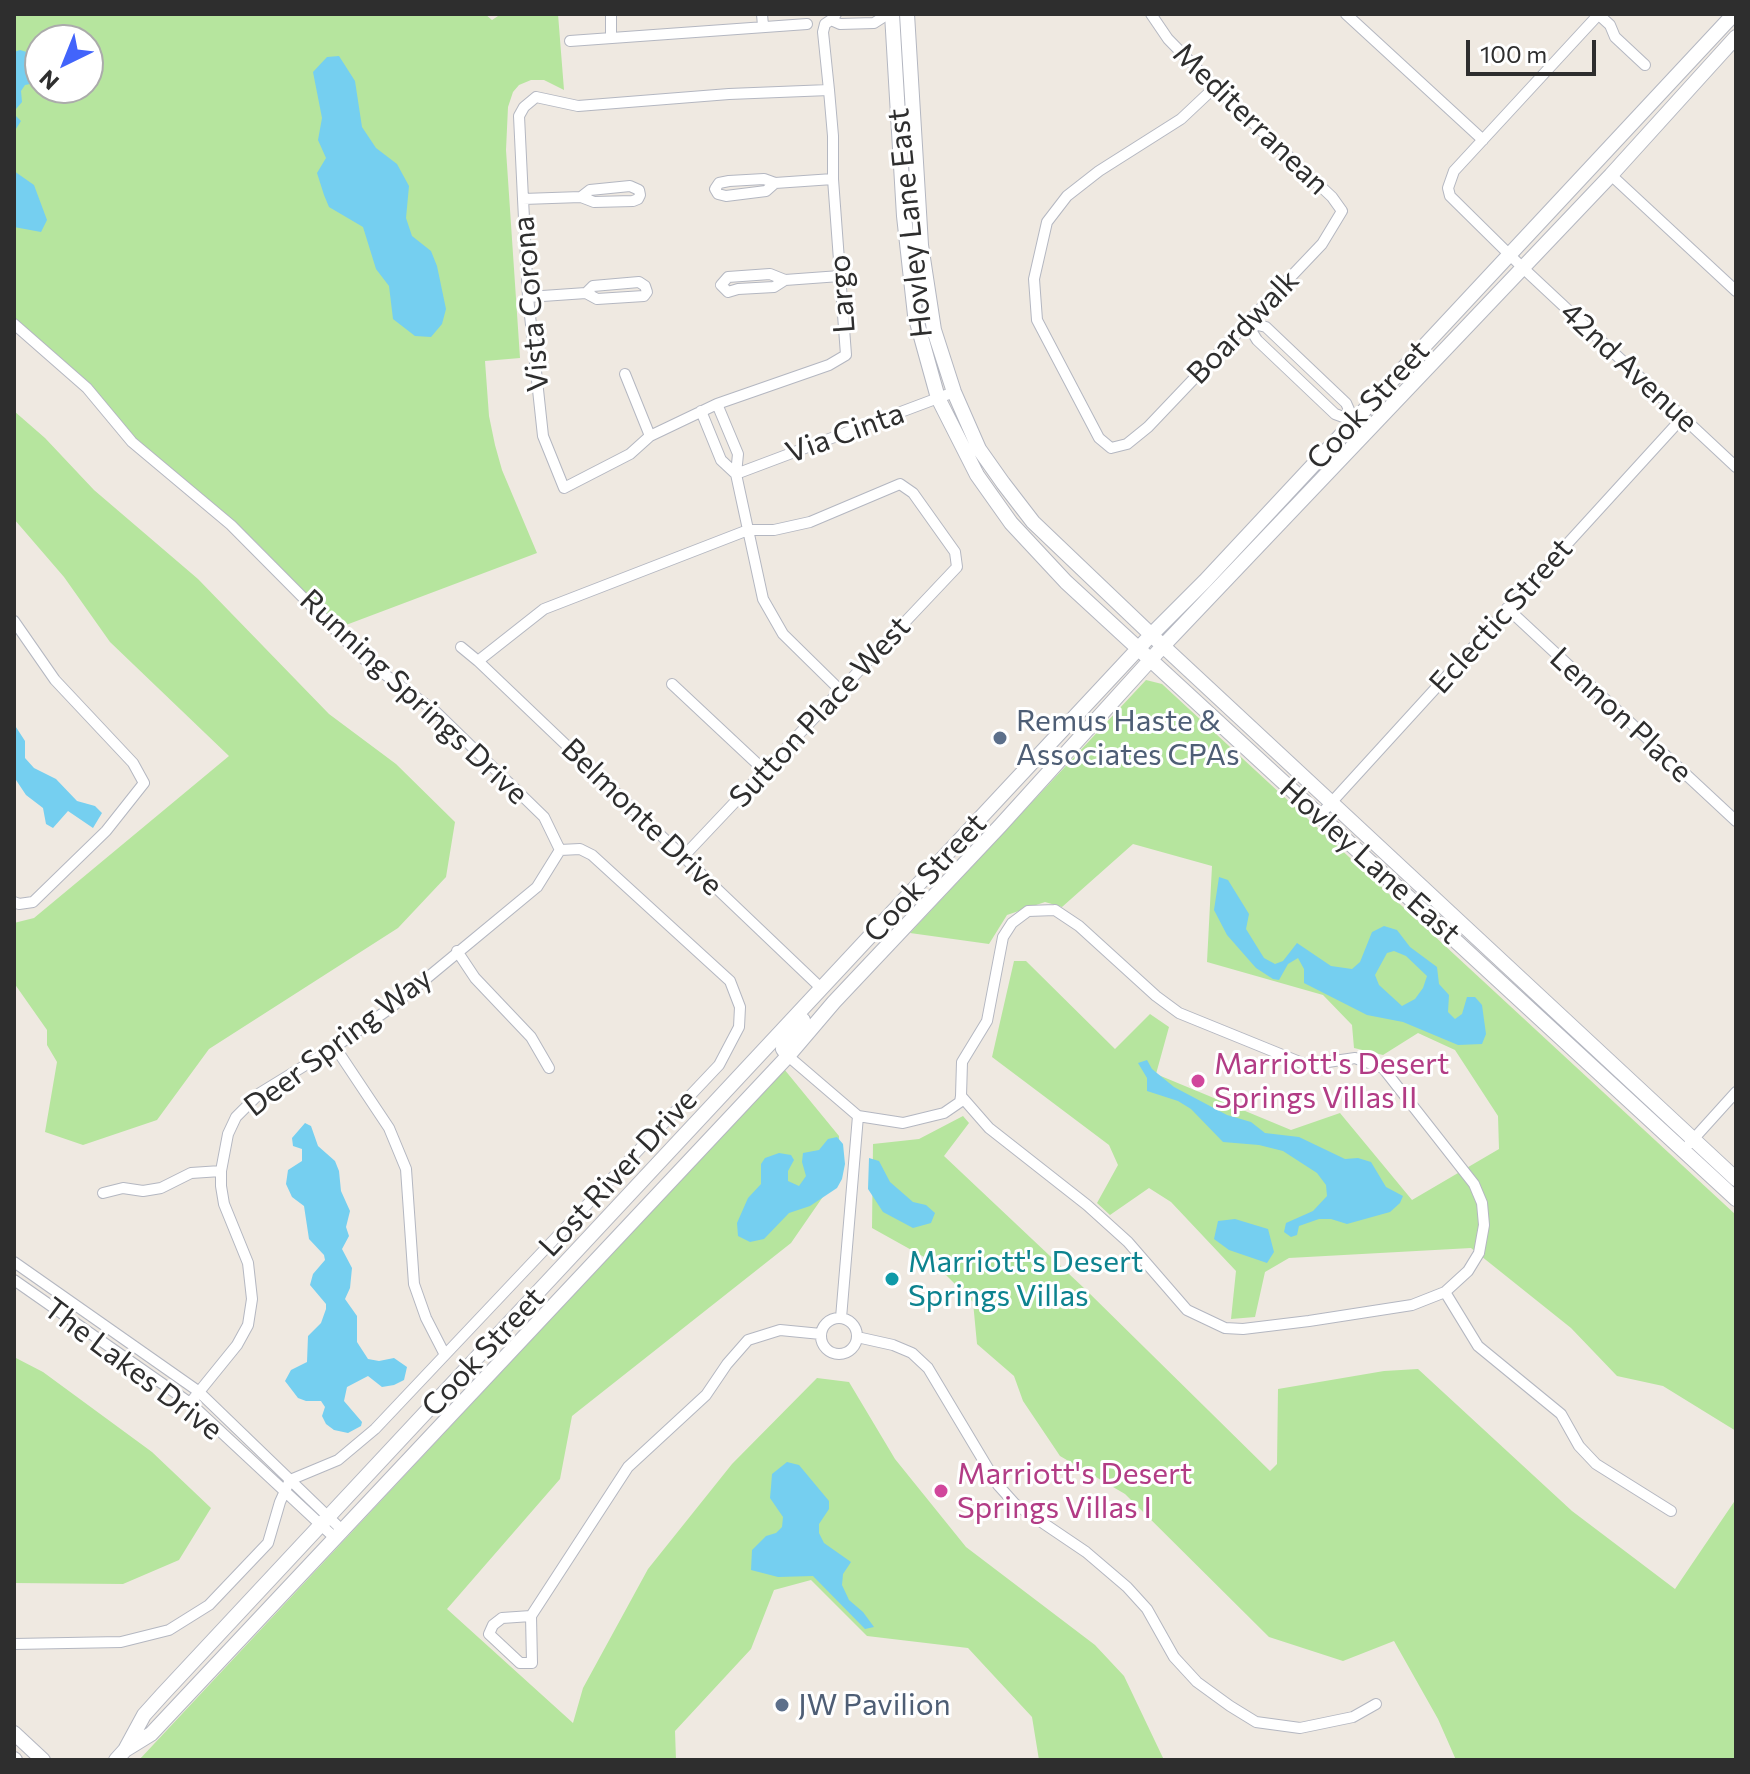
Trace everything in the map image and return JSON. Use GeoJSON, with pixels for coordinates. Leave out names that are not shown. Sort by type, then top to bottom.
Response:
{"type":"FeatureCollection","features":[{"type":"Feature","properties":{"kind":"main road","name":"Hovley Lane East"},"geometry":{"type":"LineString","coordinates":[[890,14],[915,315],[938,398],[977,475],[1011,523],[1066,582],[1150,660],[1325,810],[1405,874],[1555,1012],[1688,1145],[1736,1199]]}},
{"type":"Feature","properties":{"kind":"main road","name":"Hovley Lane East"},"geometry":{"type":"LineString","coordinates":[[907,14],[921,245],[934,330],[954,392],[979,449],[1033,522],[1163,646],[1325,810],[1358,851],[1688,1145],[1736,1179]]}},
{"type":"Feature","properties":{"kind":"main road","name":"Cook Street"},"geometry":{"type":"LineString","coordinates":[[121,1755],[144,1715],[1734,14]]}},
{"type":"Feature","properties":{"kind":"main road","name":"Cook Street"},"geometry":{"type":"LineString","coordinates":[[121,1755],[151,1734],[788,1056],[834,1002],[1163,646],[1611,175],[1736,37]]}},
{"type":"Feature","properties":{"kind":"main road"},"geometry":{"type":"LineString","coordinates":[[1611,175],[1616,148],[1625,131]]}},
{"type":"Feature","properties":{"kind":"main road"},"geometry":{"type":"LineString","coordinates":[[1333,470],[1354,421]]}},
{"type":"Feature","properties":{"kind":"main road"},"geometry":{"type":"LineString","coordinates":[[934,896],[953,867],[1002,811],[1006,805],[1005,793]]}},
{"type":"Feature","properties":{"kind":"main road"},"geometry":{"type":"LineString","coordinates":[[1358,851],[1393,872],[1405,874]]}},
{"type":"Feature","properties":{"kind":"main road"},"geometry":{"type":"LineString","coordinates":[[1500,980],[1545,1012],[1555,1012]]}},
{"type":"Feature","properties":{"kind":"main road"},"geometry":{"type":"LineString","coordinates":[[788,1056],[783,1049],[786,1042],[822,989]]}},
{"type":"Feature","properties":{"kind":"main road"},"geometry":{"type":"LineString","coordinates":[[14,1733],[43,1760]]}},
{"type":"Feature","properties":{"kind":"street"},"geometry":{"type":"LineString","coordinates":[[611,14],[611,38]]}},
{"type":"Feature","properties":{"kind":"street"},"geometry":{"type":"LineString","coordinates":[[762,14],[763,26]]}},
{"type":"Feature","properties":{"kind":"street","name":"Largo"},"geometry":{"type":"LineString","coordinates":[[564,488],[630,454],[650,436],[701,411],[829,365],[846,355],[833,179],[833,136],[823,32],[825,24],[833,17],[840,24],[874,23],[890,14]]}},
{"type":"Feature","properties":{"kind":"street","name":"Mediterranean"},"geometry":{"type":"LineString","coordinates":[[1151,14],[1168,39],[1215,87],[1332,197],[1342,211],[1336,225]]}},
{"type":"Feature","properties":{"kind":"street"},"geometry":{"type":"LineString","coordinates":[[1346,14],[1483,140],[1598,14],[1610,25],[1615,37],[1645,65]]}},
{"type":"Feature","properties":{"kind":"street"},"geometry":{"type":"LineString","coordinates":[[570,41],[807,24]]}},
{"type":"Feature","properties":{"kind":"street","name":"Boardwalk"},"geometry":{"type":"LineString","coordinates":[[1215,87],[1181,119],[1099,171],[1067,196],[1047,222],[1034,279],[1037,320],[1099,438],[1111,448],[1127,444],[1148,427],[1322,244],[1336,225]]}},
{"type":"Feature","properties":{"kind":"street","name":"Vista Corona"},"geometry":{"type":"LineString","coordinates":[[564,488],[543,436],[528,297],[519,116],[531,99],[542,97],[578,106],[829,90]]}},
{"type":"Feature","properties":{"kind":"street","name":"42nd Avenue"},"geometry":{"type":"LineString","coordinates":[[1483,140],[1454,171],[1448,188],[1455,202],[1736,467]]}},
{"type":"Feature","properties":{"kind":"street"},"geometry":{"type":"LineString","coordinates":[[1611,175],[1736,291]]}},
{"type":"Feature","properties":{"kind":"street"},"geometry":{"type":"LineString","coordinates":[[775,183],[766,191],[726,196],[718,194],[715,189],[719,183],[729,181],[764,179],[775,183],[833,179]]}},
{"type":"Feature","properties":{"kind":"street"},"geometry":{"type":"LineString","coordinates":[[523,199],[581,197],[594,202],[633,201],[640,195],[636,187],[630,186],[590,190],[581,197]]}},
{"type":"Feature","properties":{"kind":"street"},"geometry":{"type":"LineString","coordinates":[[785,280],[774,287],[728,292],[721,285],[728,277],[770,274],[785,280],[840,276]]}},
{"type":"Feature","properties":{"kind":"street"},"geometry":{"type":"LineString","coordinates":[[528,297],[586,293],[597,299],[644,296],[647,292],[639,282],[593,286],[586,293]]}},
{"type":"Feature","properties":{"kind":"street"},"geometry":{"type":"LineString","coordinates":[[1246,322],[1257,340],[1335,414],[1354,421]]}},
{"type":"Feature","properties":{"kind":"street","name":"Running Springs Drive"},"geometry":{"type":"LineString","coordinates":[[14,324],[87,388],[132,442],[231,525],[365,660],[435,711],[544,817],[560,850]]}},
{"type":"Feature","properties":{"kind":"street"},"geometry":{"type":"LineString","coordinates":[[625,374],[650,436]]}},
{"type":"Feature","properties":{"kind":"street","name":"Via Cinta"},"geometry":{"type":"LineString","coordinates":[[736,474],[954,392]]}},
{"type":"Feature","properties":{"kind":"street"},"geometry":{"type":"LineString","coordinates":[[717,404],[738,454],[736,474],[763,599],[783,634],[840,690]]}},
{"type":"Feature","properties":{"kind":"street"},"geometry":{"type":"LineString","coordinates":[[701,411],[721,460],[736,474]]}},
{"type":"Feature","properties":{"kind":"street","name":"Eclectic Street"},"geometry":{"type":"LineString","coordinates":[[1325,810],[1683,417]]}},
{"type":"Feature","properties":{"kind":"street","name":"Sutton Place West"},"geometry":{"type":"LineString","coordinates":[[683,857],[957,567],[955,552],[913,493],[900,484],[810,522],[774,530],[748,530]]}},
{"type":"Feature","properties":{"kind":"street"},"geometry":{"type":"LineString","coordinates":[[478,661],[544,609],[748,530]]}},
{"type":"Feature","properties":{"kind":"street","name":"Lennon Place"},"geometry":{"type":"LineString","coordinates":[[1507,608],[1736,821]]}},
{"type":"Feature","properties":{"kind":"street"},"geometry":{"type":"LineString","coordinates":[[14,621],[55,680],[133,763],[144,783],[106,831],[33,902],[14,902]]}},
{"type":"Feature","properties":{"kind":"street","name":"Belmonte Drive"},"geometry":{"type":"LineString","coordinates":[[461,647],[822,989]]}},
{"type":"Feature","properties":{"kind":"street"},"geometry":{"type":"LineString","coordinates":[[672,684],[766,772]]}},
{"type":"Feature","properties":{"kind":"street","name":"Lost River Drive"},"geometry":{"type":"LineString","coordinates":[[290,1480],[338,1460],[375,1429],[719,1065],[732,1045],[739,1027],[740,1007],[730,981],[592,855],[580,849],[560,850]]}},
{"type":"Feature","properties":{"kind":"street","name":"Deer Spring Way"},"geometry":{"type":"LineString","coordinates":[[190,1403],[237,1345],[248,1325],[252,1299],[248,1263],[224,1204],[221,1171],[228,1134],[246,1105],[389,1009],[537,887],[560,850]]}},
{"type":"Feature","properties":{"kind":"street"},"geometry":{"type":"LineString","coordinates":[[788,1056],[858,1116],[903,1123],[944,1113],[960,1102],[962,1062],[987,1021],[1003,937],[1012,923],[1028,911],[1055,910],[1079,926],[1179,1013],[1307,1065],[1355,1058],[1383,1068],[1474,1184],[1482,1203],[1484,1225],[1479,1253],[1468,1271],[1445,1292],[1412,1305],[1243,1329],[1225,1328],[1187,1310],[1128,1242],[1075,1195],[989,1128],[961,1096]]}},
{"type":"Feature","properties":{"kind":"street"},"geometry":{"type":"LineString","coordinates":[[457,951],[475,978],[531,1037],[549,1068]]}},
{"type":"Feature","properties":{"kind":"street"},"geometry":{"type":"LineString","coordinates":[[335,1047],[389,1128],[406,1169],[414,1284],[426,1318],[445,1355]]}},
{"type":"Feature","properties":{"kind":"street"},"geometry":{"type":"LineString","coordinates":[[1688,1145],[1736,1092]]}},
{"type":"Feature","properties":{"kind":"street"},"geometry":{"type":"LineString","coordinates":[[841,1318],[858,1116]]}},
{"type":"Feature","properties":{"kind":"street"},"geometry":{"type":"LineString","coordinates":[[103,1193],[123,1188],[143,1191],[161,1188],[191,1173],[221,1171]]}},
{"type":"Feature","properties":{"kind":"street","name":"The Lakes Drive"},"geometry":{"type":"LineString","coordinates":[[14,1262],[198,1391],[290,1480],[325,1522]]}},
{"type":"Feature","properties":{"kind":"street","name":"The Lakes Drive"},"geometry":{"type":"LineString","coordinates":[[14,1280],[190,1403],[285,1492],[325,1522]]}},
{"type":"Feature","properties":{"kind":"street"},"geometry":{"type":"LineString","coordinates":[[1445,1292],[1478,1346],[1561,1414],[1579,1446],[1596,1464],[1671,1511]]}},
{"type":"Feature","properties":{"kind":"street"},"geometry":{"type":"LineString","coordinates":[[841,1318],[855,1326],[857,1337],[853,1347],[838,1353],[828,1349],[821,1334],[830,1320],[841,1318]]}},
{"type":"Feature","properties":{"kind":"street"},"geometry":{"type":"LineString","coordinates":[[531,1616],[502,1618],[493,1625],[489,1634],[520,1663],[532,1663],[531,1616],[628,1467],[706,1395],[748,1340],[780,1330],[821,1334]]}},
{"type":"Feature","properties":{"kind":"street"},"geometry":{"type":"LineString","coordinates":[[857,1337],[912,1353],[928,1368],[1006,1494],[1015,1504],[1086,1552],[1127,1587],[1147,1609],[1174,1657],[1197,1682],[1230,1706],[1256,1722],[1300,1728],[1353,1717],[1376,1704]]}},
{"type":"Feature","properties":{"kind":"street"},"geometry":{"type":"LineString","coordinates":[[14,1644],[121,1642],[169,1630],[209,1605],[268,1543],[290,1480]]}},
{"type":"Feature","properties":{"kind":"street"},"geometry":{"type":"LineString","coordinates":[[325,1522],[338,1534]]}},
{"type":"Feature","properties":{"kind":"green space"},"geometry":{"type":"Polygon","coordinates":[[[14,14],[485,14],[492,20],[501,14],[558,14],[564,90],[544,80],[531,80],[519,85],[513,92],[508,107],[506,150],[520,358],[485,361],[489,416],[495,445],[502,470],[537,553],[338,628],[257,543],[136,442],[95,393],[14,318],[14,14]]]}},
{"type":"Feature","properties":{"kind":"green space"},"geometry":{"type":"Polygon","coordinates":[[[14,411],[45,438],[94,490],[198,579],[329,714],[396,764],[455,822],[446,877],[398,928],[209,1049],[157,1120],[83,1145],[45,1132],[57,1062],[47,1045],[47,1030],[14,983],[14,923],[34,918],[229,756],[110,642],[64,577],[14,519],[14,411]]]}},
{"type":"Feature","properties":{"kind":"green space"},"geometry":{"type":"Polygon","coordinates":[[[1146,680],[1162,684],[1736,1215],[1736,1431],[1663,1386],[1617,1376],[1571,1328],[1471,1248],[1289,1258],[1265,1272],[1255,1317],[1231,1319],[1236,1271],[1171,1202],[1149,1188],[1110,1215],[1097,1203],[1118,1165],[1109,1145],[992,1057],[1014,961],[1026,961],[1115,1049],[1150,1014],[1169,1027],[1156,1074],[1291,1130],[1340,1113],[1412,1200],[1499,1149],[1498,1116],[1455,1050],[1418,1033],[1383,1055],[1354,1048],[1352,1025],[1323,995],[1207,962],[1212,866],[1133,844],[1062,907],[1045,902],[1007,915],[989,944],[910,933],[1146,680]]]}},
{"type":"Feature","properties":{"kind":"green space"},"geometry":{"type":"Polygon","coordinates":[[[784,1069],[839,1136],[840,1172],[791,1243],[572,1416],[560,1479],[447,1609],[573,1723],[583,1688],[648,1569],[732,1464],[817,1378],[849,1382],[895,1459],[966,1547],[1095,1645],[1124,1676],[1164,1760],[1039,1760],[1032,1717],[968,1648],[867,1636],[811,1580],[774,1590],[751,1649],[675,1731],[676,1760],[139,1760],[784,1069]]]}},
{"type":"Feature","properties":{"kind":"green space"},"geometry":{"type":"Polygon","coordinates":[[[963,1116],[969,1123],[944,1156],[1270,1471],[1277,1464],[1278,1389],[1384,1371],[1418,1369],[1572,1511],[1675,1589],[1736,1499],[1736,1760],[1456,1760],[1438,1719],[1394,1641],[1343,1661],[1269,1637],[1125,1494],[1060,1456],[1023,1401],[1014,1376],[977,1344],[973,1302],[933,1262],[872,1228],[873,1144],[919,1139],[963,1116]]]}},
{"type":"Feature","properties":{"kind":"green space"},"geometry":{"type":"Polygon","coordinates":[[[14,1357],[43,1372],[152,1452],[211,1508],[179,1560],[123,1584],[14,1583],[14,1357]]]}},
{"type":"Feature","properties":{"kind":"water"},"geometry":{"type":"Polygon","coordinates":[[[24,51],[22,102],[16,109],[16,116],[21,121],[14,132],[14,52],[24,51]]]}},
{"type":"Feature","properties":{"kind":"water"},"geometry":{"type":"Polygon","coordinates":[[[339,56],[355,81],[362,127],[376,148],[397,164],[409,186],[406,218],[412,236],[431,251],[437,266],[446,309],[442,324],[431,337],[415,336],[393,319],[389,286],[376,269],[363,227],[329,207],[324,195],[317,173],[326,158],[318,140],[322,118],[313,72],[327,57],[339,56]]]}},
{"type":"Feature","properties":{"kind":"water"},"geometry":{"type":"Polygon","coordinates":[[[14,171],[34,185],[47,220],[41,232],[14,227],[14,171]]]}},
{"type":"Feature","properties":{"kind":"water"},"geometry":{"type":"Polygon","coordinates":[[[14,724],[25,741],[25,758],[34,768],[56,779],[77,801],[95,806],[102,813],[93,828],[68,811],[53,828],[46,824],[43,808],[26,795],[14,777],[14,724]]]}},
{"type":"Feature","properties":{"kind":"water"},"geometry":{"type":"Polygon","coordinates":[[[1219,877],[1228,880],[1249,914],[1246,929],[1264,958],[1275,964],[1283,961],[1297,943],[1331,966],[1352,969],[1360,962],[1372,932],[1384,926],[1397,930],[1410,947],[1437,967],[1439,984],[1449,995],[1448,1012],[1455,1019],[1462,1014],[1467,997],[1475,997],[1482,1005],[1486,1034],[1482,1044],[1458,1045],[1403,1022],[1367,1015],[1304,983],[1304,969],[1298,958],[1288,964],[1279,980],[1273,979],[1256,968],[1227,935],[1214,910],[1219,877]],[[1394,951],[1387,953],[1375,975],[1379,985],[1402,1006],[1415,999],[1427,976],[1406,956],[1394,951]]]}},
{"type":"Feature","properties":{"kind":"water"},"geometry":{"type":"Polygon","coordinates":[[[1147,1060],[1152,1069],[1174,1087],[1227,1115],[1251,1122],[1265,1133],[1299,1137],[1345,1159],[1358,1158],[1371,1162],[1386,1187],[1403,1196],[1400,1203],[1390,1212],[1347,1224],[1319,1219],[1299,1226],[1297,1235],[1291,1237],[1284,1232],[1286,1223],[1313,1211],[1327,1196],[1326,1185],[1317,1173],[1283,1151],[1223,1142],[1191,1109],[1178,1101],[1147,1091],[1147,1078],[1138,1063],[1147,1060]]]}},
{"type":"Feature","properties":{"kind":"water"},"geometry":{"type":"Polygon","coordinates":[[[305,1123],[311,1126],[318,1146],[335,1161],[341,1191],[350,1211],[346,1227],[349,1236],[342,1249],[352,1268],[350,1288],[345,1299],[357,1316],[357,1342],[368,1359],[379,1361],[394,1358],[407,1367],[404,1380],[394,1385],[382,1387],[368,1376],[347,1387],[344,1401],[362,1422],[361,1426],[348,1433],[334,1430],[326,1424],[322,1416],[325,1407],[321,1401],[298,1398],[285,1381],[291,1370],[307,1362],[308,1336],[321,1323],[326,1309],[326,1304],[310,1285],[313,1274],[325,1260],[324,1255],[309,1239],[304,1206],[292,1197],[286,1184],[288,1170],[302,1161],[302,1149],[293,1146],[292,1138],[305,1123]]]}},
{"type":"Feature","properties":{"kind":"water"},"geometry":{"type":"Polygon","coordinates":[[[837,1137],[843,1144],[845,1164],[837,1188],[810,1206],[789,1213],[764,1239],[750,1242],[738,1236],[737,1223],[748,1198],[761,1184],[761,1164],[765,1158],[779,1153],[791,1155],[794,1160],[788,1171],[788,1181],[799,1186],[806,1176],[803,1153],[819,1150],[828,1139],[837,1137]]]}},
{"type":"Feature","properties":{"kind":"water"},"geometry":{"type":"Polygon","coordinates":[[[869,1158],[879,1161],[890,1182],[913,1202],[926,1205],[935,1213],[931,1223],[913,1228],[883,1212],[868,1189],[869,1158]]]}},
{"type":"Feature","properties":{"kind":"water"},"geometry":{"type":"Polygon","coordinates":[[[1235,1219],[1268,1229],[1274,1252],[1267,1263],[1229,1250],[1214,1239],[1218,1221],[1235,1219]]]}},
{"type":"Feature","properties":{"kind":"water"},"geometry":{"type":"Polygon","coordinates":[[[787,1462],[799,1465],[829,1501],[829,1509],[819,1524],[819,1533],[824,1543],[851,1562],[843,1574],[842,1585],[849,1600],[874,1627],[865,1629],[813,1576],[778,1577],[751,1570],[752,1550],[766,1536],[782,1527],[783,1517],[770,1498],[772,1474],[787,1462]]]}},
{"type":"Feature","properties":{"kind":"place","name":"Remus Haste & Associates CPAs"},"geometry":{"type":"Point","coordinates":[1000,738]}},
{"type":"Feature","properties":{"kind":"place","name":"Marriott's Desert Springs Villas II"},"geometry":{"type":"Point","coordinates":[1198,1081]}},
{"type":"Feature","properties":{"kind":"place","name":"Marriott's Desert Springs Villas"},"geometry":{"type":"Point","coordinates":[892,1279]}},
{"type":"Feature","properties":{"kind":"place","name":"Marriott's Desert Springs Villas I"},"geometry":{"type":"Point","coordinates":[941,1491]}},
{"type":"Feature","properties":{"kind":"place","name":"JW Pavilion"},"geometry":{"type":"Point","coordinates":[782,1705]}}]}
